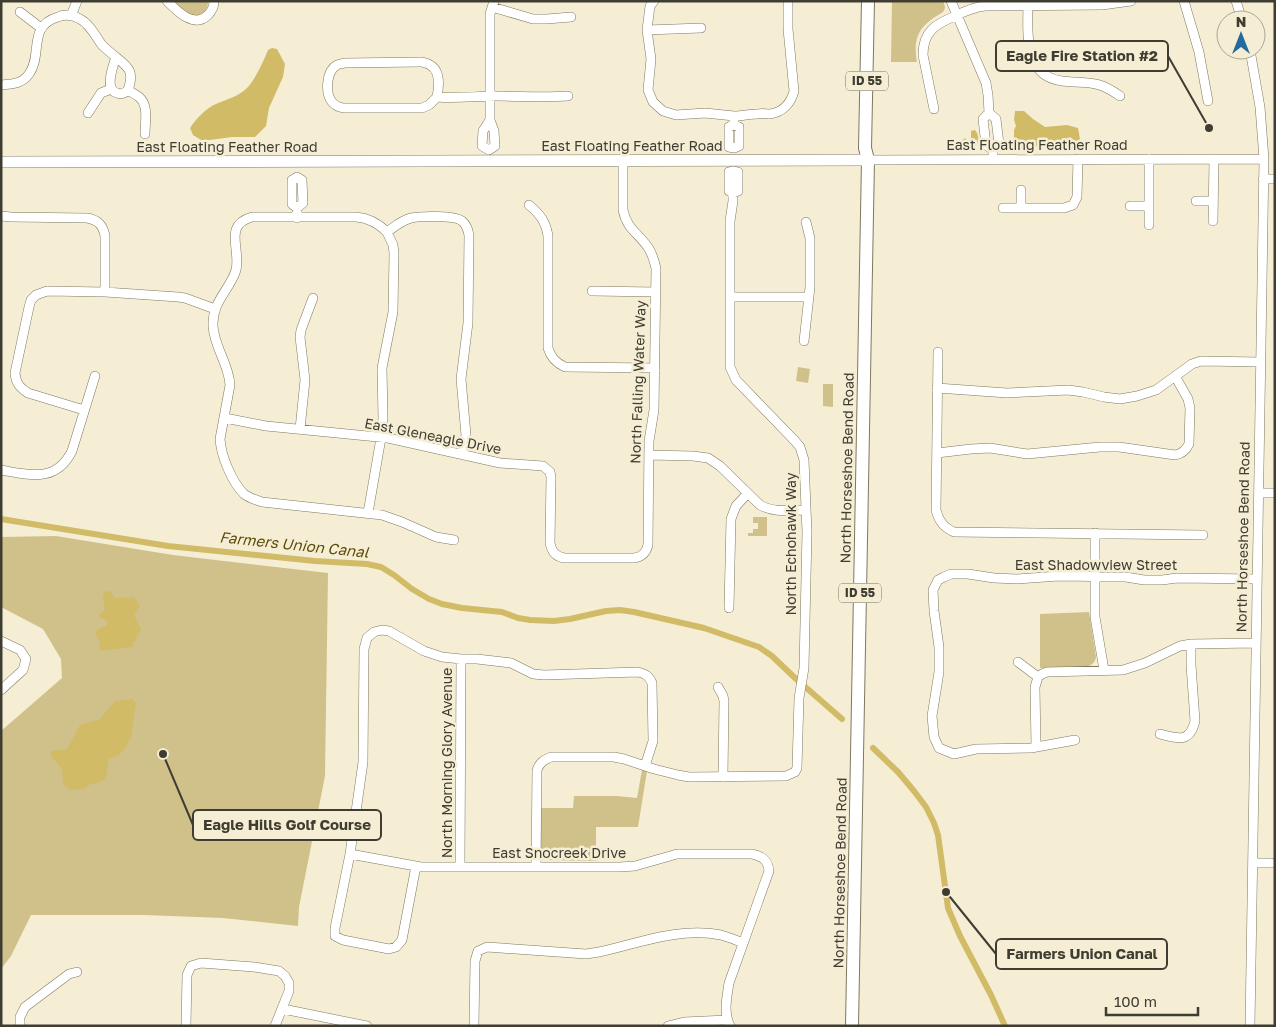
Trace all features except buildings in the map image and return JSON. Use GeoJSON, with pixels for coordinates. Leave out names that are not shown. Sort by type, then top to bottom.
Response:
{"type":"FeatureCollection","features":[{"type":"Feature","properties":{"kind":"highway","name":"North Horseshoe Bend Road"},"geometry":{"type":"LineString","coordinates":[[852,1026],[868,160],[865,148],[868,1]]}},
{"type":"Feature","properties":{"kind":"main road","name":"East Floating Feather Road"},"geometry":{"type":"LineString","coordinates":[[1,162],[297,161],[489,155],[734,166],[868,160]]}},
{"type":"Feature","properties":{"kind":"street"},"geometry":{"type":"LineString","coordinates":[[71,16],[77,1]]}},
{"type":"Feature","properties":{"kind":"street"},"geometry":{"type":"LineString","coordinates":[[167,1],[185,17],[192,20],[205,18],[213,8],[214,1]]}},
{"type":"Feature","properties":{"kind":"street"},"geometry":{"type":"LineString","coordinates":[[654,1],[650,6],[647,30],[651,59],[648,90],[653,102],[663,111],[676,115],[705,113],[734,121]]}},
{"type":"Feature","properties":{"kind":"street"},"geometry":{"type":"LineString","coordinates":[[734,166],[734,148],[728,147],[729,127],[734,121],[756,114],[771,114],[782,109],[792,98],[794,91],[788,28],[788,1]]}},
{"type":"Feature","properties":{"kind":"street"},"geometry":{"type":"LineString","coordinates":[[951,1],[986,83],[989,113],[996,119],[999,144],[993,155]]}},
{"type":"Feature","properties":{"kind":"street"},"geometry":{"type":"LineString","coordinates":[[934,109],[923,47],[935,26],[975,7],[1028,3],[1102,5],[1131,1]]}},
{"type":"Feature","properties":{"kind":"street"},"geometry":{"type":"LineString","coordinates":[[1184,1],[1200,52],[1208,101]]}},
{"type":"Feature","properties":{"kind":"street"},"geometry":{"type":"LineString","coordinates":[[1028,3],[1028,44],[1033,60],[1038,68],[1045,74],[1060,81],[1096,83],[1109,88],[1120,96]]}},
{"type":"Feature","properties":{"kind":"street"},"geometry":{"type":"LineString","coordinates":[[489,155],[495,146],[494,131],[490,120],[490,21],[493,4],[533,19],[571,17]]}},
{"type":"Feature","properties":{"kind":"street"},"geometry":{"type":"LineString","coordinates":[[20,12],[41,28]]}},
{"type":"Feature","properties":{"kind":"street"},"geometry":{"type":"LineString","coordinates":[[1,85],[16,84],[29,74],[34,63],[37,36],[41,28],[52,19],[64,15],[80,19],[86,23],[104,46],[127,66],[131,77],[128,90],[122,94],[118,94],[111,89],[110,82],[116,57]]}},
{"type":"Feature","properties":{"kind":"street"},"geometry":{"type":"LineString","coordinates":[[647,30],[702,28]]}},
{"type":"Feature","properties":{"kind":"street","name":"North Horseshoe Bend Road"},"geometry":{"type":"LineString","coordinates":[[1250,1026],[1264,159],[1260,107],[1252,60]]}},
{"type":"Feature","properties":{"kind":"street"},"geometry":{"type":"LineString","coordinates":[[422,62],[430,64],[436,70],[439,90],[437,97],[429,105],[422,108],[343,108],[336,106],[331,101],[328,92],[328,79],[330,72],[336,65],[345,63],[422,62]]}},
{"type":"Feature","properties":{"kind":"street"},"geometry":{"type":"LineString","coordinates":[[88,113],[101,93],[111,89]]}},
{"type":"Feature","properties":{"kind":"street"},"geometry":{"type":"LineString","coordinates":[[128,90],[144,103],[145,134]]}},
{"type":"Feature","properties":{"kind":"street"},"geometry":{"type":"LineString","coordinates":[[437,97],[454,99],[490,96],[568,96]]}},
{"type":"Feature","properties":{"kind":"street","name":"East Floating Feather Road"},"geometry":{"type":"LineString","coordinates":[[868,160],[993,155],[1078,160],[1264,159]]}},
{"type":"Feature","properties":{"kind":"street"},"geometry":{"type":"LineString","coordinates":[[1149,226],[1150,159]]}},
{"type":"Feature","properties":{"kind":"street"},"geometry":{"type":"LineString","coordinates":[[1213,221],[1214,159]]}},
{"type":"Feature","properties":{"kind":"street"},"geometry":{"type":"LineString","coordinates":[[1003,208],[1064,208],[1073,205],[1077,197],[1078,160]]}},
{"type":"Feature","properties":{"kind":"street"},"geometry":{"type":"LineString","coordinates":[[297,161],[297,176],[302,180],[302,203],[297,208],[297,218]]}},
{"type":"Feature","properties":{"kind":"street","name":"North Falling Water Way"},"geometry":{"type":"LineString","coordinates":[[554,553],[564,558],[640,557],[647,550],[648,545],[649,441],[654,410],[656,268],[654,257],[647,245],[630,228],[624,217],[623,161]]}},
{"type":"Feature","properties":{"kind":"street","name":"North Echohawk Way"},"geometry":{"type":"LineString","coordinates":[[724,777],[786,776],[795,772],[798,763],[799,698],[804,658],[807,532],[804,460],[800,447],[740,385],[733,374],[730,360],[730,221],[733,193],[728,191],[728,172],[734,166]]}},
{"type":"Feature","properties":{"kind":"street"},"geometry":{"type":"LineString","coordinates":[[1263,179],[1275,179]]}},
{"type":"Feature","properties":{"kind":"street"},"geometry":{"type":"LineString","coordinates":[[1021,190],[1021,208]]}},
{"type":"Feature","properties":{"kind":"street"},"geometry":{"type":"LineString","coordinates":[[1196,201],[1213,201]]}},
{"type":"Feature","properties":{"kind":"street"},"geometry":{"type":"LineString","coordinates":[[529,205],[540,215],[547,230],[548,348],[550,355],[565,367],[655,368]]}},
{"type":"Feature","properties":{"kind":"street"},"geometry":{"type":"LineString","coordinates":[[1130,206],[1149,206]]}},
{"type":"Feature","properties":{"kind":"street"},"geometry":{"type":"LineString","coordinates":[[1,216],[87,218],[94,219],[100,223],[104,229],[105,236],[105,292]]}},
{"type":"Feature","properties":{"kind":"street"},"geometry":{"type":"LineString","coordinates":[[368,513],[383,418],[382,368],[394,305],[394,253],[390,238],[387,232],[376,223],[363,218],[252,217],[244,220],[239,223],[234,236],[237,258],[236,268],[233,278],[215,309],[213,326],[216,343],[227,370],[230,385],[220,447],[237,484],[253,500],[368,513],[396,519],[436,537],[454,540]]}},
{"type":"Feature","properties":{"kind":"street"},"geometry":{"type":"LineString","coordinates":[[387,232],[404,220],[411,218],[452,217],[463,221],[467,227],[469,235],[468,323],[461,379],[466,435],[462,454]]}},
{"type":"Feature","properties":{"kind":"street"},"geometry":{"type":"LineString","coordinates":[[804,341],[809,298],[810,238],[806,222]]}},
{"type":"Feature","properties":{"kind":"street"},"geometry":{"type":"LineString","coordinates":[[84,410],[28,393],[20,388],[16,381],[15,373],[29,307],[31,300],[36,294],[47,291],[105,292],[185,298],[215,309]]}},
{"type":"Feature","properties":{"kind":"street"},"geometry":{"type":"LineString","coordinates":[[592,291],[656,292]]}},
{"type":"Feature","properties":{"kind":"street"},"geometry":{"type":"LineString","coordinates":[[730,297],[809,298]]}},
{"type":"Feature","properties":{"kind":"street"},"geometry":{"type":"LineString","coordinates":[[300,429],[305,380],[300,337],[313,298]]}},
{"type":"Feature","properties":{"kind":"street"},"geometry":{"type":"LineString","coordinates":[[938,352],[936,510],[942,525],[954,532],[1203,535]]}},
{"type":"Feature","properties":{"kind":"street"},"geometry":{"type":"LineString","coordinates":[[937,388],[1007,393],[1068,390],[1120,399],[1156,390],[1192,364],[1201,361],[1260,362]]}},
{"type":"Feature","properties":{"kind":"street"},"geometry":{"type":"LineString","coordinates":[[1,470],[36,476],[52,473],[61,468],[68,460],[72,451],[95,376]]}},
{"type":"Feature","properties":{"kind":"street"},"geometry":{"type":"LineString","coordinates":[[937,453],[990,448],[1027,454],[1119,447],[1175,455],[1183,452],[1189,444],[1190,408],[1188,399],[1175,376]]}},
{"type":"Feature","properties":{"kind":"street","name":"East Gleneagle Drive"},"geometry":{"type":"LineString","coordinates":[[225,418],[266,426],[381,438],[500,463],[544,466],[548,468],[551,477],[550,543],[554,553]]}},
{"type":"Feature","properties":{"kind":"street"},"geometry":{"type":"LineString","coordinates":[[649,455],[708,458],[720,466],[760,506],[774,511],[806,510]]}},
{"type":"Feature","properties":{"kind":"street"},"geometry":{"type":"LineString","coordinates":[[1259,493],[1275,493]]}},
{"type":"Feature","properties":{"kind":"street"},"geometry":{"type":"LineString","coordinates":[[729,608],[731,519],[736,506],[747,494]]}},
{"type":"Feature","properties":{"kind":"street"},"geometry":{"type":"LineString","coordinates":[[1095,533],[1095,617],[1104,670]]}},
{"type":"Feature","properties":{"kind":"street","name":"East Shadowview Street"},"geometry":{"type":"LineString","coordinates":[[1036,747],[976,749],[954,754],[939,748],[934,736],[932,716],[939,672],[939,646],[933,590],[938,580],[951,574],[1017,579],[1095,576],[1126,577],[1144,580],[1177,578],[1257,579]]}},
{"type":"Feature","properties":{"kind":"street"},"geometry":{"type":"LineString","coordinates":[[416,866],[402,940],[396,947],[389,949],[343,940],[335,936],[350,854],[363,762],[364,648],[367,638],[374,632],[389,631],[424,651],[442,657],[511,663],[533,674],[644,673],[652,683],[653,741],[645,766]]}},
{"type":"Feature","properties":{"kind":"street"},"geometry":{"type":"LineString","coordinates":[[1,641],[20,650],[26,659],[23,670],[1,690]]}},
{"type":"Feature","properties":{"kind":"street"},"geometry":{"type":"LineString","coordinates":[[1075,740],[1036,747],[1035,687],[1038,677],[1042,674],[1047,672],[1123,670],[1145,663],[1180,646],[1191,644],[1256,643]]}},
{"type":"Feature","properties":{"kind":"street"},"geometry":{"type":"LineString","coordinates":[[1160,734],[1177,739],[1189,735],[1193,729],[1195,721],[1191,644]]}},
{"type":"Feature","properties":{"kind":"street","name":"North Morning Glory Avenue"},"geometry":{"type":"LineString","coordinates":[[460,867],[461,659]]}},
{"type":"Feature","properties":{"kind":"street"},"geometry":{"type":"LineString","coordinates":[[1018,662],[1038,677]]}},
{"type":"Feature","properties":{"kind":"street"},"geometry":{"type":"LineString","coordinates":[[536,867],[537,770],[542,762],[551,757],[614,757],[678,775],[689,777],[724,777],[724,702],[718,687]]}},
{"type":"Feature","properties":{"kind":"street","name":"East Snocreek Drive"},"geometry":{"type":"LineString","coordinates":[[350,854],[416,866],[460,867],[620,867],[635,866],[677,854],[752,854],[760,856],[765,860],[769,871],[743,943]]}},
{"type":"Feature","properties":{"kind":"street"},"geometry":{"type":"LineString","coordinates":[[1253,863],[1273,863]]}},
{"type":"Feature","properties":{"kind":"street"},"geometry":{"type":"LineString","coordinates":[[474,1026],[475,961],[478,951],[487,947],[586,954],[673,934],[709,934],[743,943],[729,982],[726,1000],[728,1023],[684,1022],[668,1026]]}},
{"type":"Feature","properties":{"kind":"street"},"geometry":{"type":"LineString","coordinates":[[186,1026],[187,975],[191,966],[201,963],[254,967],[279,972],[285,976],[289,983],[289,991],[275,1026]]}},
{"type":"Feature","properties":{"kind":"street"},"geometry":{"type":"LineString","coordinates":[[20,1026],[20,1017],[25,1007],[69,974],[76,972]]}},
{"type":"Feature","properties":{"kind":"street"},"geometry":{"type":"LineString","coordinates":[[282,1009],[367,1026]]}},
{"type":"Feature","properties":{"kind":"shaded area"},"geometry":{"type":"Polygon","coordinates":[[[174,1],[208,1],[204,12],[199,15],[191,15],[174,1]]]}},
{"type":"Feature","properties":{"kind":"shaded area"},"geometry":{"type":"Polygon","coordinates":[[[892,1],[943,1],[945,9],[943,12],[924,26],[917,38],[917,62],[891,62],[892,1]]]}},
{"type":"Feature","properties":{"kind":"shaded area"},"geometry":{"type":"Polygon","coordinates":[[[272,48],[277,49],[285,64],[283,77],[269,108],[266,126],[255,137],[201,140],[193,135],[190,128],[205,111],[240,94],[250,85],[268,50],[272,48]]]}},
{"type":"Feature","properties":{"kind":"shaded area"},"geometry":{"type":"Polygon","coordinates":[[[1015,111],[1024,111],[1045,127],[1067,125],[1078,128],[1080,139],[1074,146],[1042,147],[1020,144],[1014,137],[1016,126],[1014,120],[1015,111]]]}},
{"type":"Feature","properties":{"kind":"shaded area"},"geometry":{"type":"Polygon","coordinates":[[[975,130],[978,139],[977,145],[969,148],[958,146],[965,138],[968,141],[971,138],[971,131],[975,130]]]}},
{"type":"Feature","properties":{"kind":"shaded area"},"geometry":{"type":"Polygon","coordinates":[[[798,367],[810,369],[808,383],[796,381],[798,367]]]}},
{"type":"Feature","properties":{"kind":"shaded area"},"geometry":{"type":"Polygon","coordinates":[[[823,384],[833,384],[833,407],[823,406],[823,384]]]}},
{"type":"Feature","properties":{"kind":"shaded area"},"geometry":{"type":"Polygon","coordinates":[[[753,517],[767,517],[767,536],[748,536],[748,533],[753,533],[753,529],[758,529],[758,523],[753,523],[753,517]]]}},
{"type":"Feature","properties":{"kind":"shaded area"},"geometry":{"type":"Polygon","coordinates":[[[56,536],[173,555],[328,573],[325,776],[299,907],[298,926],[223,918],[144,915],[31,915],[11,956],[1,969],[1,731],[62,678],[61,659],[43,629],[1,607],[1,537],[56,536]]]}},
{"type":"Feature","properties":{"kind":"shaded area"},"geometry":{"type":"Polygon","coordinates":[[[111,591],[114,598],[134,597],[140,606],[134,615],[141,629],[132,647],[100,651],[99,641],[95,634],[98,629],[106,626],[108,622],[98,616],[105,609],[104,592],[111,591]]]}},
{"type":"Feature","properties":{"kind":"shaded area"},"geometry":{"type":"Polygon","coordinates":[[[1089,612],[1096,657],[1094,663],[1089,666],[1040,668],[1040,614],[1089,612]]]}},
{"type":"Feature","properties":{"kind":"shaded area"},"geometry":{"type":"Polygon","coordinates":[[[133,699],[136,704],[131,738],[123,751],[109,759],[106,778],[99,783],[88,785],[84,789],[70,790],[63,784],[62,769],[51,756],[51,751],[67,749],[80,725],[100,719],[115,701],[133,699]]]}},
{"type":"Feature","properties":{"kind":"shaded area"},"geometry":{"type":"Polygon","coordinates":[[[642,770],[647,771],[638,827],[596,827],[596,861],[544,860],[541,858],[541,808],[573,808],[574,796],[637,798],[642,770]]]}},
{"type":"Feature","properties":{"kind":"waterway","name":"Farmers Union Canal"},"geometry":{"type":"LineString","coordinates":[[1,519],[168,546],[315,561],[367,564],[381,567],[412,589],[442,604],[502,612],[530,620],[554,621],[620,610],[704,628],[759,647],[772,656],[842,719]]}},
{"type":"Feature","properties":{"kind":"waterway","name":"Farmers Union Canal"},"geometry":{"type":"LineString","coordinates":[[873,748],[898,772],[914,791],[926,807],[934,823],[938,835],[948,908],[1005,1026]]}},
{"type":"Feature","properties":{"kind":"place","name":"Eagle Fire Station #2"},"geometry":{"type":"Point","coordinates":[1209,128]}},
{"type":"Feature","properties":{"kind":"place","name":"Eagle Hills Golf Course"},"geometry":{"type":"Point","coordinates":[163,754]}},
{"type":"Feature","properties":{"kind":"place","name":"Farmers Union Canal"},"geometry":{"type":"Point","coordinates":[946,892]}}]}
